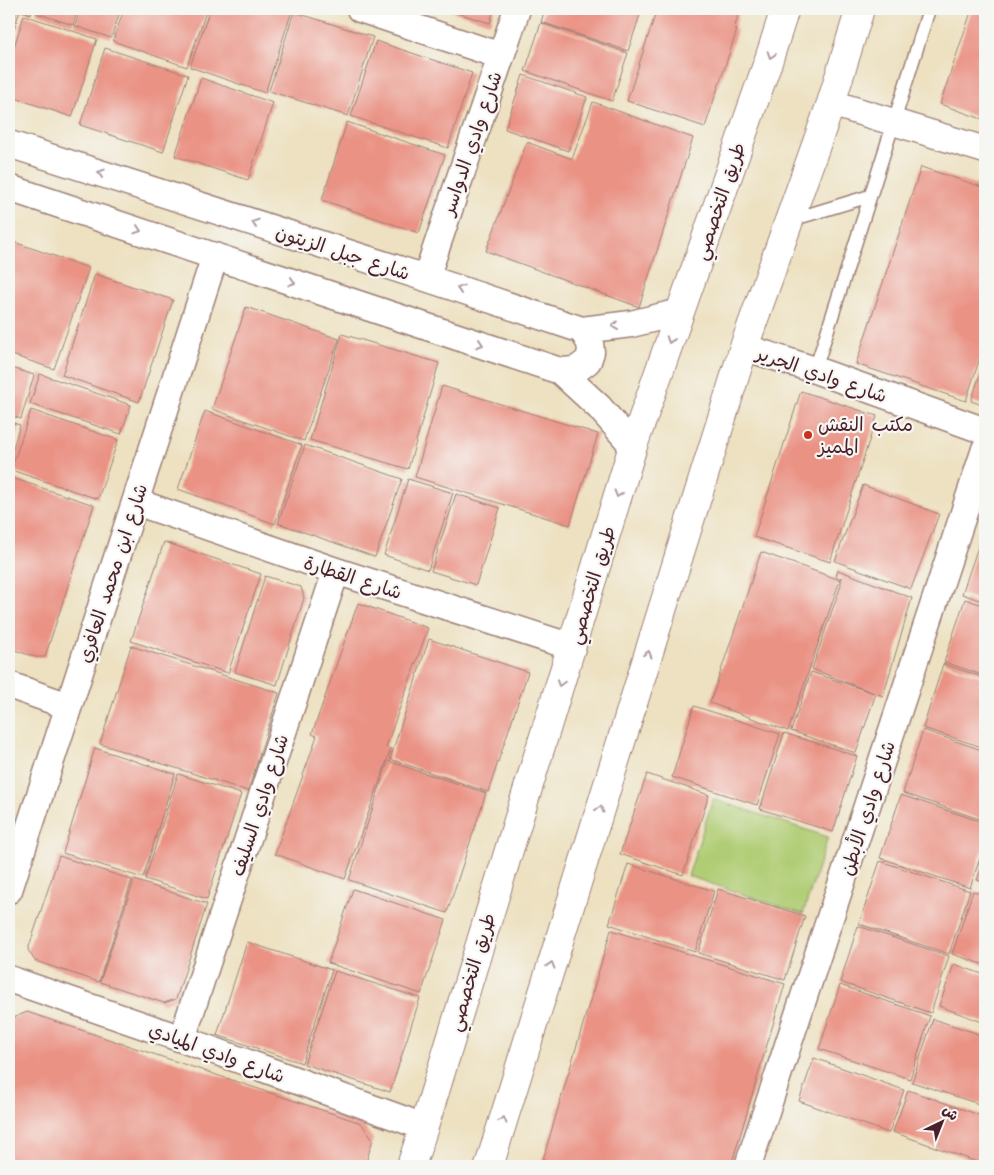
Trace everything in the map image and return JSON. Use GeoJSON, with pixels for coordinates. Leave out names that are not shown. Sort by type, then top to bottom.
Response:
{"type":"FeatureCollection","features":[{"type":"Feature","properties":{"kind":"main road","name":"طريق التخصصي"},"geometry":{"type":"LineString","coordinates":[[411,1166],[633,446],[786,9]]}},
{"type":"Feature","properties":{"kind":"main road"},"geometry":{"type":"LineString","coordinates":[[488,1166],[744,346],[831,103],[860,9]]}},
{"type":"Feature","properties":{"kind":"street"},"geometry":{"type":"LineString","coordinates":[[360,9],[501,56]]}},
{"type":"Feature","properties":{"kind":"street","name":"شارع وادي الدواسر"},"geometry":{"type":"LineString","coordinates":[[426,278],[517,9]]}},
{"type":"Feature","properties":{"kind":"street"},"geometry":{"type":"LineString","coordinates":[[831,103],[985,150]]}},
{"type":"Feature","properties":{"kind":"street","name":"شارع جبل الزيتون"},"geometry":{"type":"LineString","coordinates":[[9,144],[582,330],[631,324],[680,312]]}},
{"type":"Feature","properties":{"kind":"street"},"geometry":{"type":"LineString","coordinates":[[9,188],[560,371],[576,370],[588,361],[591,352],[590,343],[582,330]]}},
{"type":"Feature","properties":{"kind":"street","name":"شارع ابن محمد العافري"},"geometry":{"type":"LineString","coordinates":[[9,890],[215,256]]}},
{"type":"Feature","properties":{"kind":"street","name":"شارع وادي الجرير"},"geometry":{"type":"LineString","coordinates":[[744,346],[985,431]]}},
{"type":"Feature","properties":{"kind":"street"},"geometry":{"type":"LineString","coordinates":[[560,371],[599,407],[633,446]]}},
{"type":"Feature","properties":{"kind":"street","name":"شارع وادي الأبطن"},"geometry":{"type":"LineString","coordinates":[[748,1166],[985,449]]}},
{"type":"Feature","properties":{"kind":"street","name":"شارع القطارة"},"geometry":{"type":"LineString","coordinates":[[136,502],[336,571],[572,647]]}},
{"type":"Feature","properties":{"kind":"street","name":"شارع وادي السليف"},"geometry":{"type":"LineString","coordinates":[[182,1039],[336,571]]}},
{"type":"Feature","properties":{"kind":"street"},"geometry":{"type":"LineString","coordinates":[[9,685],[68,706]]}},
{"type":"Feature","properties":{"kind":"street","name":"شارع وادي الميادي"},"geometry":{"type":"LineString","coordinates":[[9,980],[182,1039],[424,1126]]}},
{"type":"Feature","properties":{"kind":"lane"},"geometry":{"type":"LineString","coordinates":[[815,370],[929,9]]}},
{"type":"Feature","properties":{"kind":"lane"},"geometry":{"type":"LineString","coordinates":[[788,221],[870,196]]}},
{"type":"Feature","properties":{"kind":"green space"},"geometry":{"type":"Polygon","coordinates":[[[713,799],[828,837],[803,914],[688,876],[713,799]]]}},
{"type":"Feature","properties":{"kind":"building"},"geometry":{"type":"Polygon","coordinates":[[[9,9],[32,9],[31,14],[20,10],[9,46],[9,9]]]}},
{"type":"Feature","properties":{"kind":"building"},"geometry":{"type":"Polygon","coordinates":[[[38,9],[78,9],[73,25],[36,13],[38,9]]]}},
{"type":"Feature","properties":{"kind":"building"},"geometry":{"type":"Polygon","coordinates":[[[80,9],[121,9],[111,38],[75,26],[80,9]]]}},
{"type":"Feature","properties":{"kind":"building"},"geometry":{"type":"Polygon","coordinates":[[[124,9],[207,9],[187,67],[113,41],[124,9]]]}},
{"type":"Feature","properties":{"kind":"building"},"geometry":{"type":"Polygon","coordinates":[[[210,9],[284,9],[292,11],[265,93],[190,67],[210,9]]]}},
{"type":"Feature","properties":{"kind":"building"},"geometry":{"type":"Polygon","coordinates":[[[444,9],[494,9],[490,23],[444,9]]]}},
{"type":"Feature","properties":{"kind":"building"},"geometry":{"type":"Polygon","coordinates":[[[545,9],[642,9],[628,51],[541,22],[545,9]]]}},
{"type":"Feature","properties":{"kind":"building"},"geometry":{"type":"Polygon","coordinates":[[[657,9],[740,9],[734,29],[737,30],[705,127],[627,101],[657,9]]]}},
{"type":"Feature","properties":{"kind":"building"},"geometry":{"type":"Polygon","coordinates":[[[972,9],[985,9],[985,120],[940,104],[972,9]]]}},
{"type":"Feature","properties":{"kind":"building"},"geometry":{"type":"Polygon","coordinates":[[[294,12],[373,37],[348,116],[269,91],[294,12]]]}},
{"type":"Feature","properties":{"kind":"building"},"geometry":{"type":"Polygon","coordinates":[[[24,15],[97,39],[72,117],[9,96],[9,63],[24,15]]]}},
{"type":"Feature","properties":{"kind":"building"},"geometry":{"type":"Polygon","coordinates":[[[541,23],[628,53],[612,101],[525,71],[541,23]]]}},
{"type":"Feature","properties":{"kind":"building"},"geometry":{"type":"Polygon","coordinates":[[[376,41],[472,73],[448,148],[351,116],[376,41]]]}},
{"type":"Feature","properties":{"kind":"building"},"geometry":{"type":"Polygon","coordinates":[[[105,48],[188,75],[163,152],[80,125],[105,48]]]}},
{"type":"Feature","properties":{"kind":"building"},"geometry":{"type":"Polygon","coordinates":[[[523,75],[587,97],[568,151],[505,129],[523,75]]]}},
{"type":"Feature","properties":{"kind":"building"},"geometry":{"type":"Polygon","coordinates":[[[201,78],[273,103],[248,180],[175,156],[201,78]]]}},
{"type":"Feature","properties":{"kind":"building"},"geometry":{"type":"Polygon","coordinates":[[[593,102],[693,138],[639,307],[486,251],[527,142],[572,159],[593,102]]]}},
{"type":"Feature","properties":{"kind":"building"},"geometry":{"type":"Polygon","coordinates":[[[347,122],[445,155],[419,233],[322,200],[347,122]]]}},
{"type":"Feature","properties":{"kind":"building"},"geometry":{"type":"Polygon","coordinates":[[[921,167],[985,188],[985,342],[966,401],[856,364],[921,167]]]}},
{"type":"Feature","properties":{"kind":"building"},"geometry":{"type":"Polygon","coordinates":[[[11,241],[89,268],[54,369],[9,354],[9,249],[11,241]]]}},
{"type":"Feature","properties":{"kind":"building"},"geometry":{"type":"Polygon","coordinates":[[[95,274],[173,300],[139,402],[62,375],[95,274]]]}},
{"type":"Feature","properties":{"kind":"building"},"geometry":{"type":"Polygon","coordinates":[[[246,307],[339,339],[304,441],[212,409],[246,307]]]}},
{"type":"Feature","properties":{"kind":"building"},"geometry":{"type":"Polygon","coordinates":[[[342,334],[439,363],[408,469],[310,440],[342,334]]]}},
{"type":"Feature","properties":{"kind":"building"},"geometry":{"type":"Polygon","coordinates":[[[985,360],[985,406],[971,401],[985,360]]]}},
{"type":"Feature","properties":{"kind":"building"},"geometry":{"type":"Polygon","coordinates":[[[9,367],[34,375],[21,419],[9,415],[9,367]]]}},
{"type":"Feature","properties":{"kind":"building"},"geometry":{"type":"Polygon","coordinates":[[[40,374],[131,405],[121,434],[30,404],[40,374]]]}},
{"type":"Feature","properties":{"kind":"building"},"geometry":{"type":"Polygon","coordinates":[[[442,386],[598,434],[570,525],[415,477],[442,386]]]}},
{"type":"Feature","properties":{"kind":"building"},"geometry":{"type":"Polygon","coordinates":[[[801,391],[877,416],[830,562],[754,537],[801,391]]]}},
{"type":"Feature","properties":{"kind":"building"},"geometry":{"type":"Polygon","coordinates":[[[31,410],[118,440],[98,499],[11,470],[31,410]]]}},
{"type":"Feature","properties":{"kind":"building"},"geometry":{"type":"Polygon","coordinates":[[[205,411],[302,445],[275,524],[178,489],[205,411]]]}},
{"type":"Feature","properties":{"kind":"building"},"geometry":{"type":"Polygon","coordinates":[[[9,422],[20,425],[9,461],[9,422]]]}},
{"type":"Feature","properties":{"kind":"building"},"geometry":{"type":"Polygon","coordinates":[[[305,445],[402,479],[375,557],[278,523],[305,445]]]}},
{"type":"Feature","properties":{"kind":"building"},"geometry":{"type":"Polygon","coordinates":[[[9,477],[94,505],[45,657],[35,657],[9,648],[9,477]]]}},
{"type":"Feature","properties":{"kind":"building"},"geometry":{"type":"Polygon","coordinates":[[[408,479],[453,493],[428,570],[384,555],[408,479]]]}},
{"type":"Feature","properties":{"kind":"building"},"geometry":{"type":"Polygon","coordinates":[[[863,485],[939,514],[911,589],[835,561],[863,485]]]}},
{"type":"Feature","properties":{"kind":"building"},"geometry":{"type":"Polygon","coordinates":[[[456,494],[500,508],[476,585],[431,571],[456,494]]]}},
{"type":"Feature","properties":{"kind":"building"},"geometry":{"type":"Polygon","coordinates":[[[985,513],[985,533],[979,531],[985,513]]]}},
{"type":"Feature","properties":{"kind":"building"},"geometry":{"type":"Polygon","coordinates":[[[981,538],[985,540],[985,602],[962,594],[981,538]]]}},
{"type":"Feature","properties":{"kind":"building"},"geometry":{"type":"Polygon","coordinates":[[[164,542],[261,574],[228,673],[131,641],[164,542]]]}},
{"type":"Feature","properties":{"kind":"building"},"geometry":{"type":"Polygon","coordinates":[[[761,552],[840,580],[788,731],[710,703],[761,552]]]}},
{"type":"Feature","properties":{"kind":"building"},"geometry":{"type":"Polygon","coordinates":[[[838,570],[912,598],[883,696],[876,693],[856,753],[791,731],[811,672],[874,693],[812,669],[841,585],[841,577],[840,579],[836,576],[838,570]]]}},
{"type":"Feature","properties":{"kind":"building"},"geometry":{"type":"Polygon","coordinates":[[[265,576],[301,587],[304,598],[277,685],[235,672],[265,576]]]}},
{"type":"Feature","properties":{"kind":"building"},"geometry":{"type":"Polygon","coordinates":[[[965,599],[985,606],[985,676],[944,662],[965,599]]]}},
{"type":"Feature","properties":{"kind":"building"},"geometry":{"type":"Polygon","coordinates":[[[358,603],[428,628],[386,747],[391,749],[345,879],[275,854],[317,736],[312,734],[358,603]]]}},
{"type":"Feature","properties":{"kind":"building"},"geometry":{"type":"Polygon","coordinates":[[[429,639],[528,672],[488,792],[390,759],[429,639]]]}},
{"type":"Feature","properties":{"kind":"building"},"geometry":{"type":"Polygon","coordinates":[[[131,646],[279,693],[248,791],[100,744],[131,646]]]}},
{"type":"Feature","properties":{"kind":"building"},"geometry":{"type":"Polygon","coordinates":[[[943,664],[985,678],[985,748],[923,728],[943,664]]]}},
{"type":"Feature","properties":{"kind":"building"},"geometry":{"type":"Polygon","coordinates":[[[694,706],[780,734],[757,805],[672,777],[694,706]]]}},
{"type":"Feature","properties":{"kind":"building"},"geometry":{"type":"Polygon","coordinates":[[[923,730],[985,751],[985,821],[903,793],[923,730]]]}},
{"type":"Feature","properties":{"kind":"building"},"geometry":{"type":"Polygon","coordinates":[[[784,733],[857,756],[833,832],[760,809],[784,733]]]}},
{"type":"Feature","properties":{"kind":"building"},"geometry":{"type":"Polygon","coordinates":[[[95,748],[175,774],[143,878],[63,853],[95,748]]]}},
{"type":"Feature","properties":{"kind":"building"},"geometry":{"type":"Polygon","coordinates":[[[388,761],[486,793],[447,913],[349,880],[388,761]]]}},
{"type":"Feature","properties":{"kind":"building"},"geometry":{"type":"Polygon","coordinates":[[[178,774],[241,794],[207,899],[145,879],[178,774]]]}},
{"type":"Feature","properties":{"kind":"building"},"geometry":{"type":"Polygon","coordinates":[[[647,774],[709,795],[683,875],[620,854],[647,774]]]}},
{"type":"Feature","properties":{"kind":"building"},"geometry":{"type":"Polygon","coordinates":[[[901,795],[985,823],[985,843],[970,888],[880,858],[901,795]]]}},
{"type":"Feature","properties":{"kind":"building"},"geometry":{"type":"Polygon","coordinates":[[[59,856],[132,880],[99,982],[35,961],[28,950],[59,856]]]}},
{"type":"Feature","properties":{"kind":"building"},"geometry":{"type":"Polygon","coordinates":[[[985,858],[985,882],[977,880],[985,858]]]}},
{"type":"Feature","properties":{"kind":"building"},"geometry":{"type":"Polygon","coordinates":[[[880,861],[970,891],[949,954],[859,924],[880,861]]]}},
{"type":"Feature","properties":{"kind":"building"},"geometry":{"type":"Polygon","coordinates":[[[628,864],[714,891],[695,952],[609,924],[628,864]]]}},
{"type":"Feature","properties":{"kind":"building"},"geometry":{"type":"Polygon","coordinates":[[[134,880],[207,904],[176,999],[164,1003],[100,982],[134,880]]]}},
{"type":"Feature","properties":{"kind":"building"},"geometry":{"type":"Polygon","coordinates":[[[353,889],[446,920],[421,994],[328,963],[353,889]]]}},
{"type":"Feature","properties":{"kind":"building"},"geometry":{"type":"Polygon","coordinates":[[[718,889],[805,916],[785,980],[698,953],[718,889]]]}},
{"type":"Feature","properties":{"kind":"building"},"geometry":{"type":"Polygon","coordinates":[[[973,891],[985,895],[985,965],[952,954],[973,891]]]}},
{"type":"Feature","properties":{"kind":"building"},"geometry":{"type":"Polygon","coordinates":[[[858,926],[949,956],[931,1013],[840,982],[858,926]]]}},
{"type":"Feature","properties":{"kind":"building"},"geometry":{"type":"Polygon","coordinates":[[[611,930],[785,984],[731,1166],[541,1166],[611,930]]]}},
{"type":"Feature","properties":{"kind":"building"},"geometry":{"type":"Polygon","coordinates":[[[247,942],[332,970],[302,1063],[217,1035],[247,942]]]}},
{"type":"Feature","properties":{"kind":"building"},"geometry":{"type":"Polygon","coordinates":[[[954,964],[985,975],[985,1023],[939,1006],[954,964]]]}},
{"type":"Feature","properties":{"kind":"building"},"geometry":{"type":"Polygon","coordinates":[[[335,971],[420,998],[390,1092],[304,1064],[335,971]]]}},
{"type":"Feature","properties":{"kind":"building"},"geometry":{"type":"Polygon","coordinates":[[[840,985],[930,1016],[910,1079],[819,1049],[840,985]]]}},
{"type":"Feature","properties":{"kind":"building"},"geometry":{"type":"Polygon","coordinates":[[[27,1012],[361,1123],[373,1139],[365,1166],[9,1166],[9,1025],[11,1019],[27,1012]]]}},
{"type":"Feature","properties":{"kind":"building"},"geometry":{"type":"Polygon","coordinates":[[[933,1019],[985,1036],[985,1106],[912,1082],[933,1019]]]}},
{"type":"Feature","properties":{"kind":"building"},"geometry":{"type":"Polygon","coordinates":[[[814,1058],[904,1090],[889,1133],[799,1101],[814,1058]]]}},
{"type":"Feature","properties":{"kind":"building"},"geometry":{"type":"Polygon","coordinates":[[[908,1090],[985,1117],[985,1159],[983,1164],[893,1132],[908,1090]]]}},
{"type":"Feature","properties":{"kind":"place","name":"مكتب النقش المميز"},"geometry":{"type":"Point","coordinates":[808,435]}}]}
